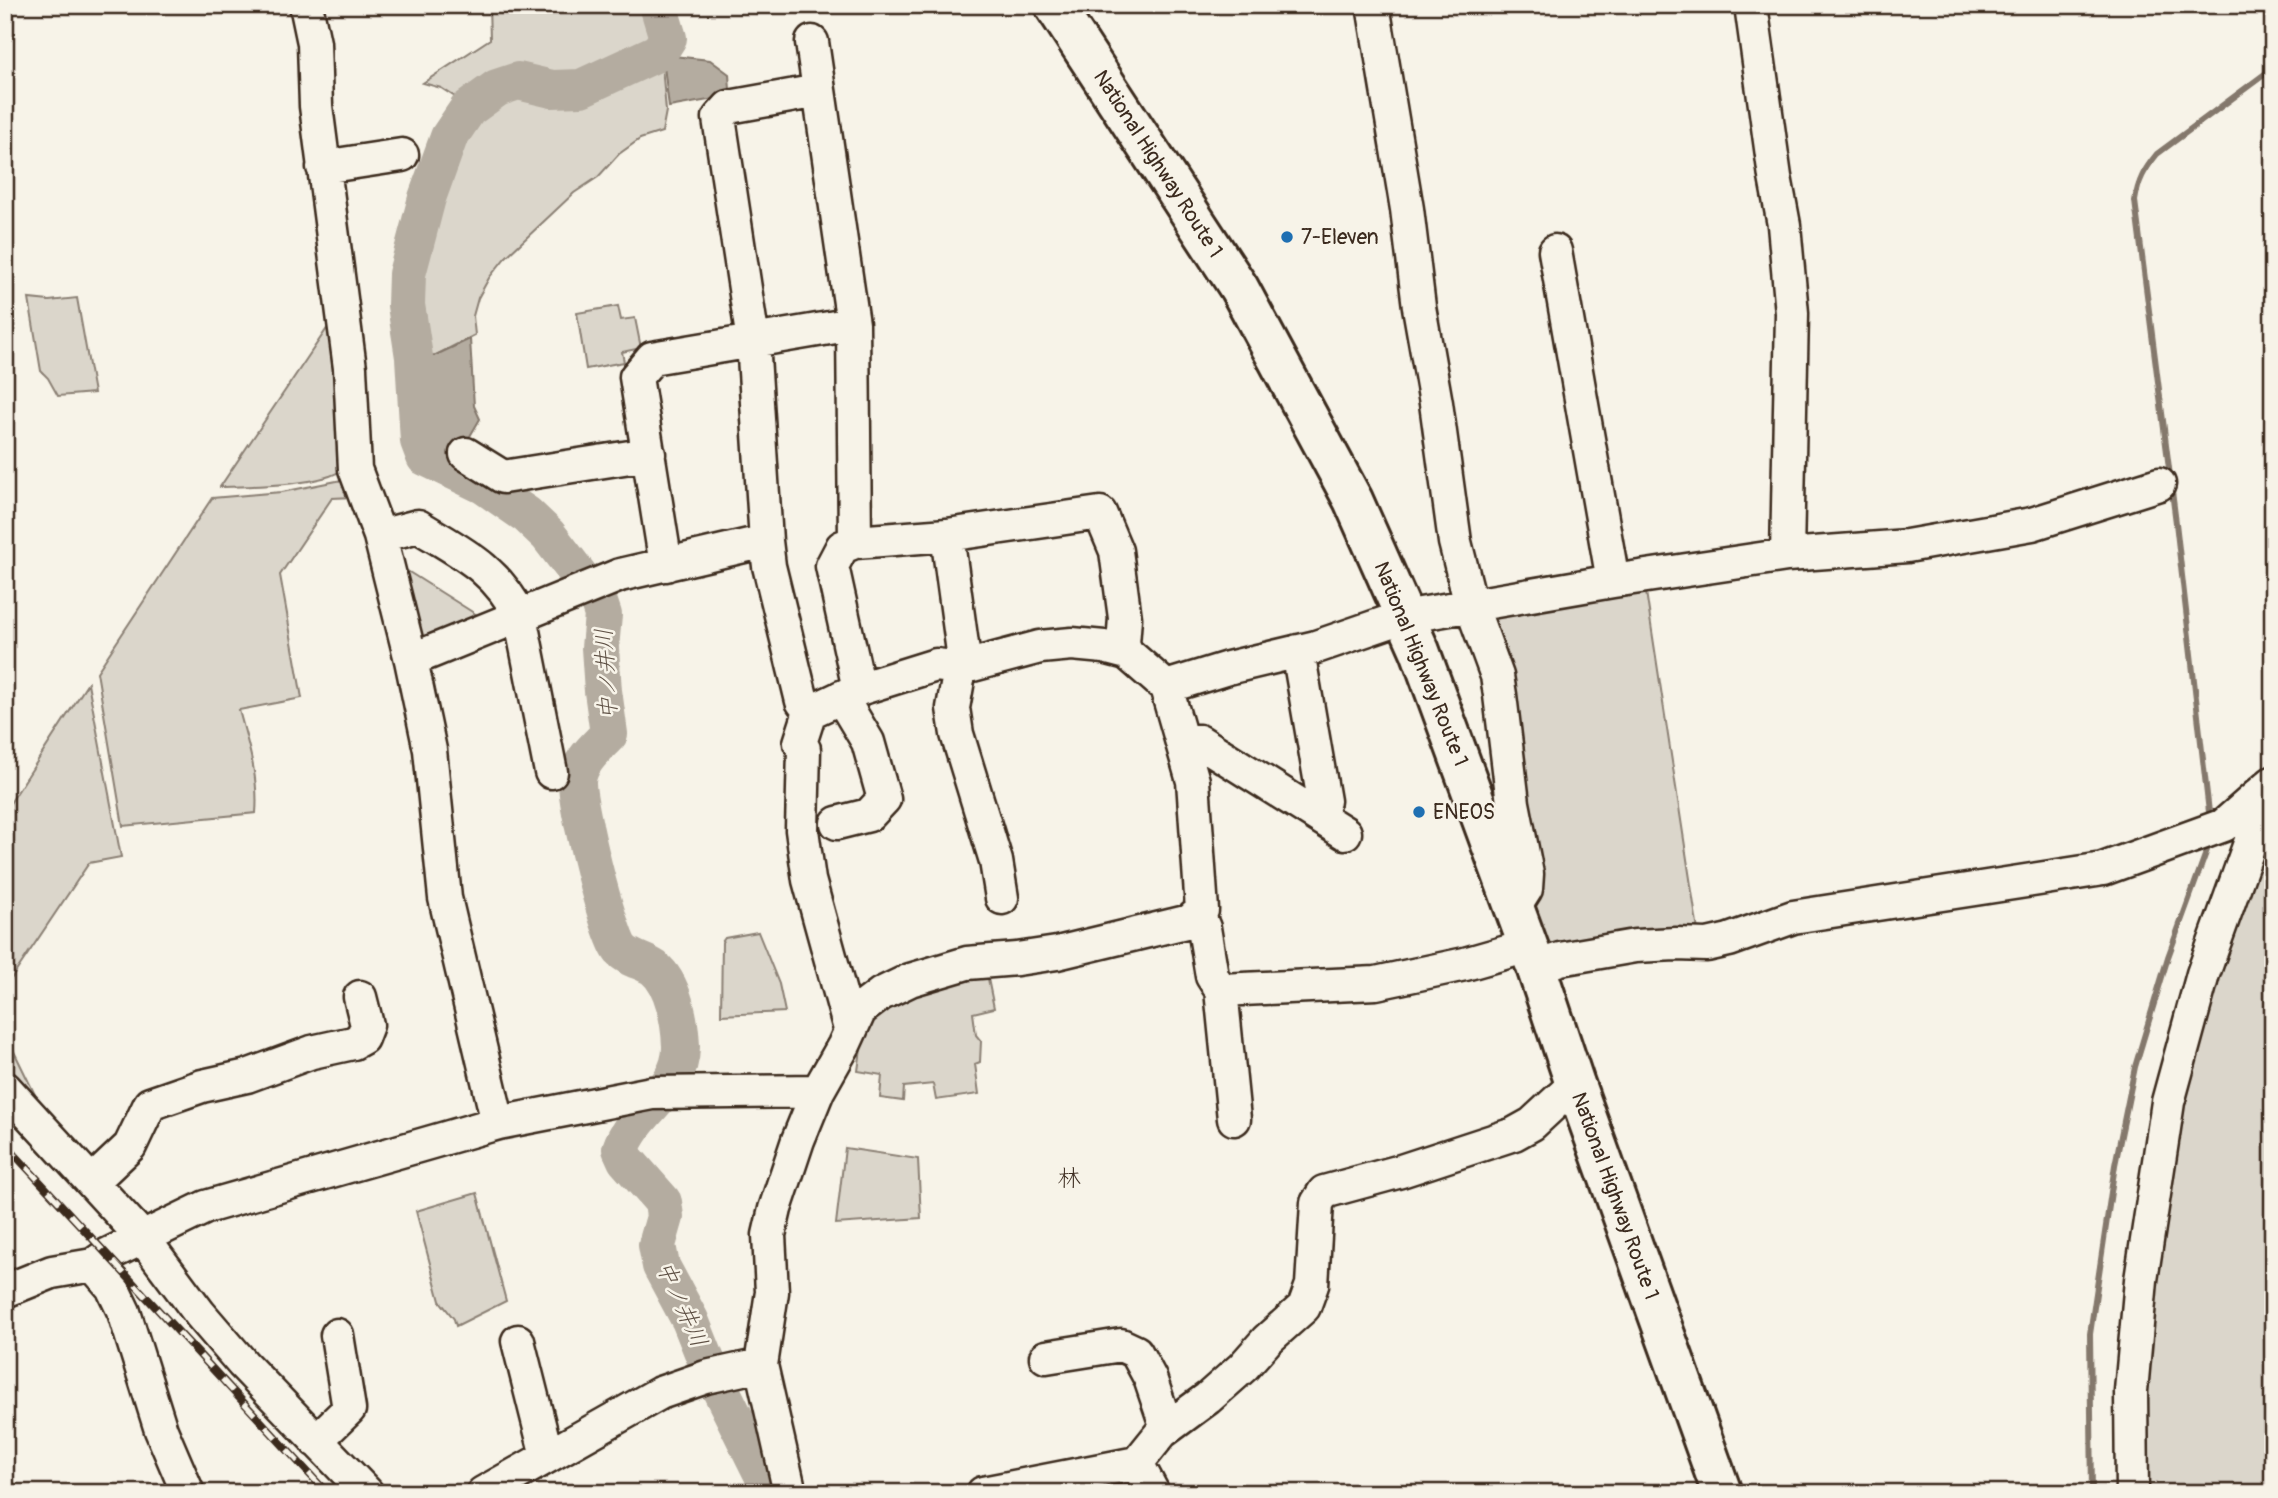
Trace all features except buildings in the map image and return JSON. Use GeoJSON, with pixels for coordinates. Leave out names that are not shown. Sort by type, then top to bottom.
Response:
{"type":"FeatureCollection","features":[{"type":"Feature","properties":{"kind":"highway","name":"National Highway Route 1"},"geometry":{"type":"LineString","coordinates":[[1054,5],[1238,288],[1353,500],[1420,651],[1532,956],[1574,1084],[1722,1493]]}},
{"type":"Feature","properties":{"kind":"street"},"geometry":{"type":"LineString","coordinates":[[306,5],[314,43],[316,106],[350,368],[355,469],[380,536],[411,660],[430,750],[445,898],[498,1123]]}},
{"type":"Feature","properties":{"kind":"street"},"geometry":{"type":"LineString","coordinates":[[1373,5],[1436,403],[1455,542],[1471,605],[1497,676],[1513,803],[1527,874],[1526,889],[1514,908]]}},
{"type":"Feature","properties":{"kind":"street"},"geometry":{"type":"LineString","coordinates":[[1751,5],[1784,225],[1792,313],[1787,555]]}},
{"type":"Feature","properties":{"kind":"street"},"geometry":{"type":"LineString","coordinates":[[812,42],[853,324],[855,542]]}},
{"type":"Feature","properties":{"kind":"street"},"geometry":{"type":"LineString","coordinates":[[810,712],[802,701],[769,566],[753,341],[719,118],[729,107],[818,90]]}},
{"type":"Feature","properties":{"kind":"street"},"geometry":{"type":"LineString","coordinates":[[323,167],[402,155]]}},
{"type":"Feature","properties":{"kind":"street"},"geometry":{"type":"LineString","coordinates":[[1555,251],[1613,581]]}},
{"type":"Feature","properties":{"kind":"street"},"geometry":{"type":"LineString","coordinates":[[666,565],[636,377],[652,358],[853,324]]}},
{"type":"Feature","properties":{"kind":"street"},"geometry":{"type":"LineString","coordinates":[[466,454],[503,477],[649,454]]}},
{"type":"Feature","properties":{"kind":"street"},"geometry":{"type":"LineString","coordinates":[[1166,687],[1298,651],[1403,617],[1787,555],[1907,546],[2032,524],[2159,484]]}},
{"type":"Feature","properties":{"kind":"street"},"geometry":{"type":"LineString","coordinates":[[790,1493],[761,1366],[772,1292],[769,1235],[798,1140],[818,1091],[860,1010],[881,994],[910,980],[967,963],[1057,953],[1190,921],[1202,910],[1193,781],[1166,687],[1127,653],[1123,644],[1125,618],[1116,551],[1100,513],[947,535],[855,542],[842,547],[832,566],[850,693],[868,742],[884,799],[869,815],[837,823]]}},
{"type":"Feature","properties":{"kind":"street"},"geometry":{"type":"LineString","coordinates":[[380,536],[418,526],[485,568],[511,598],[520,616],[551,772]]}},
{"type":"Feature","properties":{"kind":"street"},"geometry":{"type":"LineString","coordinates":[[947,535],[962,652],[953,708],[957,734],[996,861],[1002,898]]}},
{"type":"Feature","properties":{"kind":"street"},"geometry":{"type":"LineString","coordinates":[[411,660],[621,575],[766,541]]}},
{"type":"Feature","properties":{"kind":"street"},"geometry":{"type":"LineString","coordinates":[[850,1029],[810,880],[802,830],[804,749],[800,743],[810,712],[850,693],[936,666],[961,668],[1040,648],[1072,644],[1104,647],[1127,653]]}},
{"type":"Feature","properties":{"kind":"street"},"geometry":{"type":"LineString","coordinates":[[1298,651],[1324,801],[1316,814]]}},
{"type":"Feature","properties":{"kind":"street"},"geometry":{"type":"LineString","coordinates":[[1182,739],[1199,741],[1345,833]]}},
{"type":"Feature","properties":{"kind":"street"},"geometry":{"type":"LineString","coordinates":[[1221,990],[1376,983],[1465,964],[1532,956],[1560,959],[1635,946],[1707,945],[1793,917],[2103,869],[2214,829],[2272,782]]}},
{"type":"Feature","properties":{"kind":"street"},"geometry":{"type":"LineString","coordinates":[[2132,1493],[2132,1391],[2141,1280],[2168,1102],[2203,974],[2272,782]]}},
{"type":"Feature","properties":{"kind":"street"},"geometry":{"type":"LineString","coordinates":[[1198,914],[1205,928],[1212,976],[1221,990],[1234,1119]]}},
{"type":"Feature","properties":{"kind":"street"},"geometry":{"type":"LineString","coordinates":[[92,1182],[130,1146],[150,1104],[362,1038],[367,1026],[360,997]]}},
{"type":"Feature","properties":{"kind":"street"},"geometry":{"type":"LineString","coordinates":[[983,1493],[1137,1464],[1167,1428],[1243,1367],[1267,1340],[1304,1307],[1312,1285],[1317,1203],[1324,1192],[1401,1171],[1514,1134],[1532,1124],[1574,1084]]}},
{"type":"Feature","properties":{"kind":"street"},"geometry":{"type":"LineString","coordinates":[[5,1088],[144,1238],[200,1314],[243,1364],[366,1493]]}},
{"type":"Feature","properties":{"kind":"street"},"geometry":{"type":"LineString","coordinates":[[5,1291],[52,1272],[93,1265],[107,1255],[206,1207],[498,1123],[663,1093],[818,1091]]}},
{"type":"Feature","properties":{"kind":"street"},"geometry":{"type":"LineString","coordinates":[[93,1265],[112,1287],[124,1312],[161,1430],[188,1493]]}},
{"type":"Feature","properties":{"kind":"street"},"geometry":{"type":"LineString","coordinates":[[316,1441],[349,1409],[337,1335]]}},
{"type":"Feature","properties":{"kind":"street"},"geometry":{"type":"LineString","coordinates":[[518,1341],[547,1456]]}},
{"type":"Feature","properties":{"kind":"street"},"geometry":{"type":"LineString","coordinates":[[1046,1357],[1121,1345],[1136,1352],[1150,1378],[1167,1428]]}},
{"type":"Feature","properties":{"kind":"street"},"geometry":{"type":"LineString","coordinates":[[483,1493],[660,1393],[713,1375],[761,1366]]}},
{"type":"Feature","properties":{"kind":"street"},"geometry":{"type":"LineString","coordinates":[[1137,1464],[1153,1493]]}},
{"type":"Feature","properties":{"kind":"shaded area"},"geometry":{"type":"Polygon","coordinates":[[[489,5],[652,5],[659,23],[660,37],[652,47],[641,54],[594,74],[556,83],[525,74],[512,75],[463,102],[441,88],[423,83],[490,39],[489,5]]]}},
{"type":"Feature","properties":{"kind":"shaded area"},"geometry":{"type":"Polygon","coordinates":[[[673,56],[710,60],[729,74],[730,90],[719,92],[720,98],[669,107],[664,66],[673,56]]]}},
{"type":"Feature","properties":{"kind":"shaded area"},"geometry":{"type":"Polygon","coordinates":[[[659,62],[662,66],[666,111],[662,132],[640,139],[619,154],[598,177],[574,193],[505,258],[478,298],[473,316],[475,335],[436,355],[425,357],[414,305],[418,263],[442,179],[471,116],[487,102],[506,92],[525,90],[553,97],[581,95],[621,81],[659,62]]]}},
{"type":"Feature","properties":{"kind":"shaded area"},"geometry":{"type":"Polygon","coordinates":[[[77,298],[94,393],[58,396],[41,371],[29,299],[49,301],[77,298]]]}},
{"type":"Feature","properties":{"kind":"shaded area"},"geometry":{"type":"Polygon","coordinates":[[[618,306],[621,320],[635,318],[641,348],[622,352],[624,362],[586,369],[577,313],[618,306]]]}},
{"type":"Feature","properties":{"kind":"shaded area"},"geometry":{"type":"Polygon","coordinates":[[[330,324],[341,410],[336,429],[343,469],[333,475],[303,482],[220,487],[330,324]]]}},
{"type":"Feature","properties":{"kind":"shaded area"},"geometry":{"type":"Polygon","coordinates":[[[470,339],[474,406],[480,419],[455,462],[433,449],[430,439],[425,357],[436,355],[470,339]]]}},
{"type":"Feature","properties":{"kind":"shaded area"},"geometry":{"type":"Polygon","coordinates":[[[347,479],[353,497],[332,498],[280,575],[302,698],[239,710],[254,774],[256,813],[123,826],[97,672],[212,498],[282,492],[347,479]]]}},
{"type":"Feature","properties":{"kind":"shaded area"},"geometry":{"type":"Polygon","coordinates":[[[401,567],[485,620],[430,642],[415,634],[401,567]]]}},
{"type":"Feature","properties":{"kind":"shaded area"},"geometry":{"type":"Polygon","coordinates":[[[1646,592],[1698,931],[1560,948],[1543,939],[1535,915],[1485,611],[1646,592]]]}},
{"type":"Feature","properties":{"kind":"shaded area"},"geometry":{"type":"Polygon","coordinates":[[[88,683],[121,857],[89,863],[7,985],[5,811],[88,683]]]}},
{"type":"Feature","properties":{"kind":"shaded area"},"geometry":{"type":"Polygon","coordinates":[[[2273,785],[2273,1493],[2139,1493],[2159,1161],[2273,785]]]}},
{"type":"Feature","properties":{"kind":"shaded area"},"geometry":{"type":"Polygon","coordinates":[[[758,932],[779,984],[785,1012],[721,1015],[722,942],[725,938],[758,932]]]}},
{"type":"Feature","properties":{"kind":"shaded area"},"geometry":{"type":"Polygon","coordinates":[[[986,969],[994,1008],[973,1013],[976,1035],[981,1041],[980,1062],[975,1064],[979,1094],[936,1100],[933,1084],[904,1087],[903,1101],[880,1098],[882,1075],[858,1071],[865,1019],[882,1006],[986,969]]]}},
{"type":"Feature","properties":{"kind":"shaded area"},"geometry":{"type":"Polygon","coordinates":[[[5,1033],[41,1107],[5,1075],[5,1033]]]}},
{"type":"Feature","properties":{"kind":"shaded area"},"geometry":{"type":"Polygon","coordinates":[[[845,1148],[918,1159],[921,1218],[836,1224],[845,1148]]]}},
{"type":"Feature","properties":{"kind":"shaded area"},"geometry":{"type":"Polygon","coordinates":[[[477,1193],[506,1301],[456,1326],[440,1301],[416,1211],[477,1193]]]}},
{"type":"Feature","properties":{"kind":"shaded area"},"geometry":{"type":"Polygon","coordinates":[[[1123,1476],[1137,1483],[1142,1493],[1036,1493],[1123,1476]]]}},
{"type":"Feature","properties":{"kind":"waterway","name":"中ノ井川"},"geometry":{"type":"LineString","coordinates":[[658,5],[668,38],[659,52],[581,88],[552,89],[518,81],[497,88],[468,109],[449,137],[427,198],[407,274],[406,305],[414,357],[419,441],[425,457],[485,486],[527,515],[548,535],[598,600],[603,615],[600,648],[609,734],[581,767],[577,781],[578,794],[601,896],[615,939],[624,953],[654,968],[667,984],[677,1015],[681,1046],[674,1076],[627,1135],[621,1149],[626,1160],[663,1202],[665,1217],[657,1245],[661,1266],[690,1320],[706,1360],[772,1493]]}},
{"type":"Feature","properties":{"kind":"waterway"},"geometry":{"type":"LineString","coordinates":[[2210,821],[2135,201],[2142,176],[2157,154],[2273,68]]}},
{"type":"Feature","properties":{"kind":"waterway"},"geometry":{"type":"LineString","coordinates":[[2092,1493],[2090,1334],[2115,1165],[2135,1067],[2168,957],[2211,839]]}},
{"type":"Feature","properties":{"kind":"railway"},"geometry":{"type":"LineString","coordinates":[[5,1144],[327,1493]]}},
{"type":"Feature","properties":{"kind":"place","name":"7-Eleven"},"geometry":{"type":"Point","coordinates":[1287,237]}},
{"type":"Feature","properties":{"kind":"place","name":"ENEOS"},"geometry":{"type":"Point","coordinates":[1419,812]}},
{"type":"Feature","properties":{"kind":"district","name":"林"},"geometry":{"type":"Point","coordinates":[1069,1178]}}]}
